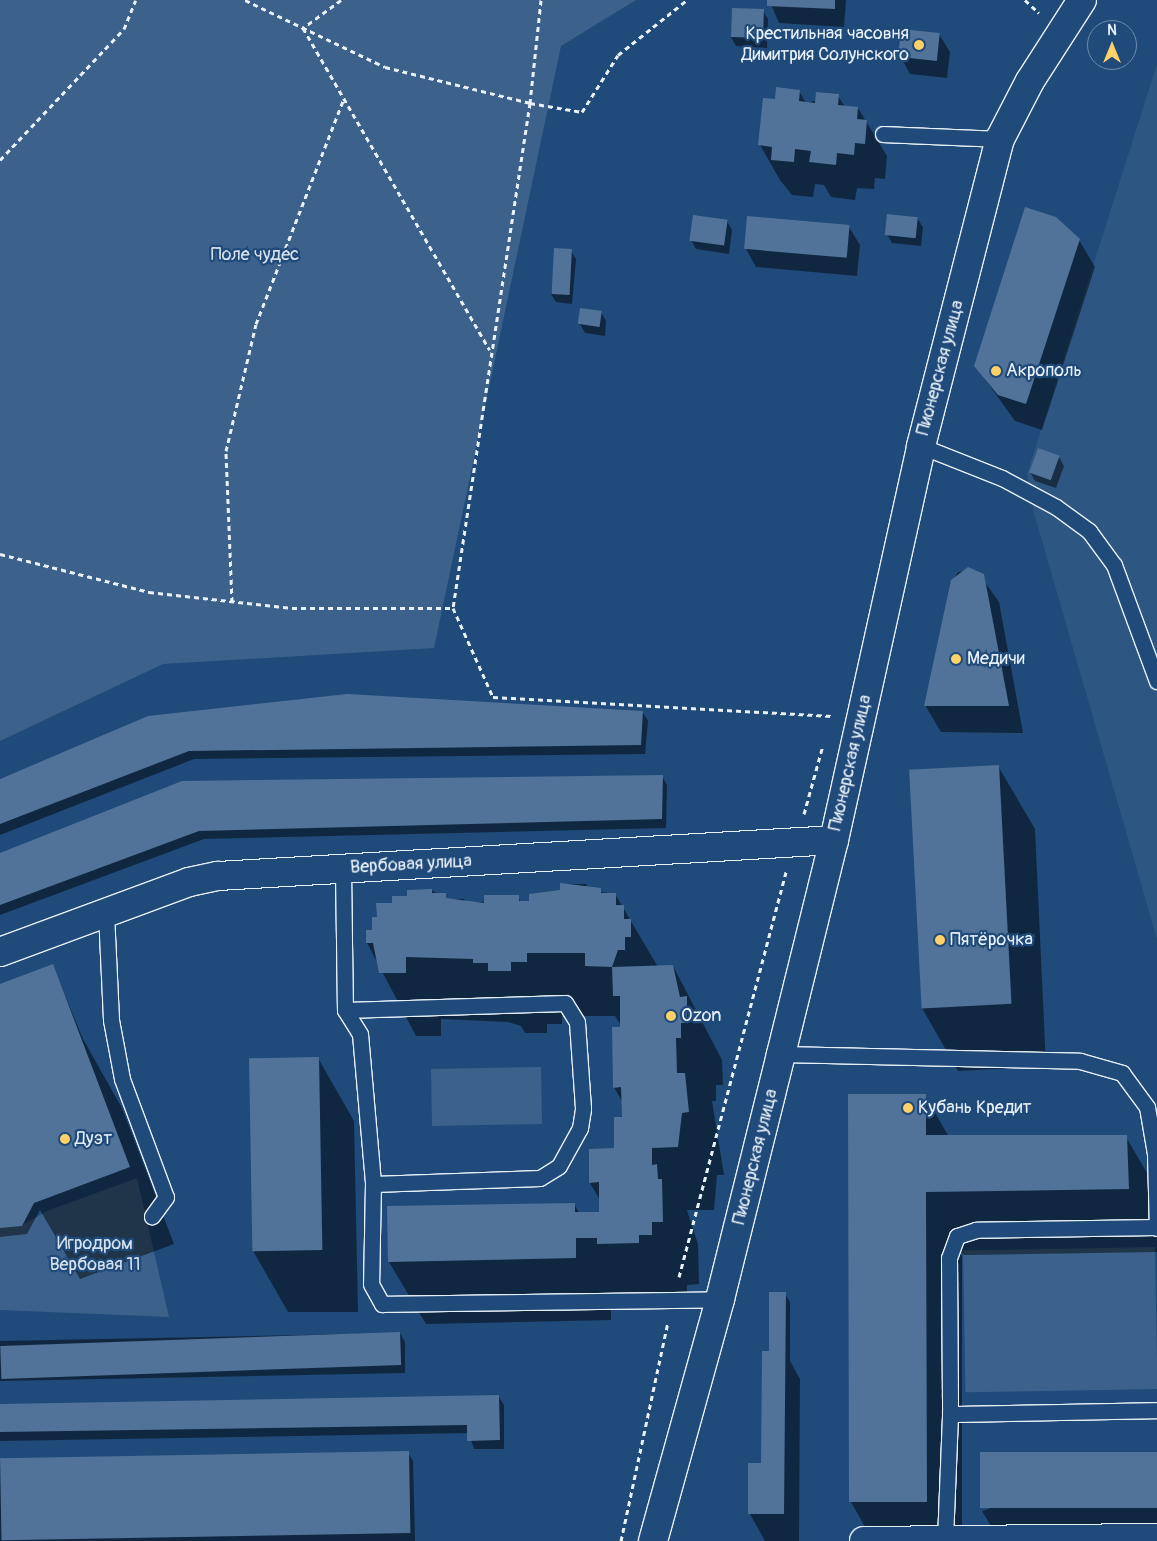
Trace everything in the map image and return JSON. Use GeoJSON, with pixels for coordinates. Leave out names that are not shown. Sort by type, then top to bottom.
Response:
{"type":"FeatureCollection","features":[{"type":"Feature","properties":{"kind":"street","name":"Пионерская улица"},"geometry":{"type":"LineString","coordinates":[[653,1541],[720,1299],[781,1054],[834,840],[921,446],[1000,140],[1030,81],[1082,0]]}},
{"type":"Feature","properties":{"kind":"street","name":"Вербовая улица"},"geometry":{"type":"LineString","coordinates":[[0,952],[188,882],[218,876],[834,840]]}},
{"type":"Feature","properties":{"kind":"street"},"geometry":{"type":"LineString","coordinates":[[864,1541],[1157,1538]]}},
{"type":"Feature","properties":{"kind":"lane"},"geometry":{"type":"LineString","coordinates":[[883,134],[1000,140]]}},
{"type":"Feature","properties":{"kind":"lane"},"geometry":{"type":"LineString","coordinates":[[921,446],[1002,478],[1056,507],[1089,532],[1114,565],[1155,675]]}},
{"type":"Feature","properties":{"kind":"lane"},"geometry":{"type":"LineString","coordinates":[[343,870],[345,1010],[360,1034],[373,1184],[370,1284],[382,1304],[673,1298],[720,1299]]}},
{"type":"Feature","properties":{"kind":"lane"},"geometry":{"type":"LineString","coordinates":[[106,913],[111,1020],[122,1079],[166,1197],[152,1216]]}},
{"type":"Feature","properties":{"kind":"lane"},"geometry":{"type":"LineString","coordinates":[[345,1010],[554,1000],[569,1007],[577,1022],[582,1118],[576,1137],[554,1172],[540,1178],[373,1184]]}},
{"type":"Feature","properties":{"kind":"lane"},"geometry":{"type":"LineString","coordinates":[[781,1054],[1080,1061],[1122,1073],[1147,1107],[1155,1154],[1157,1228],[976,1230],[957,1236],[949,1258],[950,1414],[945,1540]]}},
{"type":"Feature","properties":{"kind":"lane"},"geometry":{"type":"LineString","coordinates":[[950,1414],[1157,1410]]}},
{"type":"Feature","properties":{"kind":"path"},"geometry":{"type":"LineString","coordinates":[[0,160],[124,29],[136,0]]}},
{"type":"Feature","properties":{"kind":"path"},"geometry":{"type":"LineString","coordinates":[[246,0],[385,67],[530,103],[582,112],[618,55],[687,0]]}},
{"type":"Feature","properties":{"kind":"path"},"geometry":{"type":"LineString","coordinates":[[303,28],[341,0]]}},
{"type":"Feature","properties":{"kind":"path"},"geometry":{"type":"LineString","coordinates":[[541,0],[530,103],[490,350],[454,608],[493,697],[831,716]]}},
{"type":"Feature","properties":{"kind":"path"},"geometry":{"type":"LineString","coordinates":[[303,28],[490,350]]}},
{"type":"Feature","properties":{"kind":"path"},"geometry":{"type":"LineString","coordinates":[[232,602],[226,452],[256,324],[344,98]]}},
{"type":"Feature","properties":{"kind":"path"},"geometry":{"type":"LineString","coordinates":[[0,554],[149,592],[232,602],[292,608],[454,608]]}},
{"type":"Feature","properties":{"kind":"path"},"geometry":{"type":"LineString","coordinates":[[621,1541],[673,1298],[786,872]]}},
{"type":"Feature","properties":{"kind":"shaded area"},"geometry":{"type":"Polygon","coordinates":[[[1157,64],[1157,939],[1034,513],[1027,474],[1157,64]]]}},
{"type":"Feature","properties":{"kind":"green space","name":"Поле чудес"},"geometry":{"type":"Polygon","coordinates":[[[0,0],[636,0],[561,46],[434,648],[163,664],[0,741],[0,0]]]}},
{"type":"Feature","properties":{"kind":"green space"},"geometry":{"type":"Polygon","coordinates":[[[541,1067],[542,1124],[432,1126],[431,1069],[541,1067]]]}},
{"type":"Feature","properties":{"kind":"green space","name":"Игродром Вербовая 11"},"geometry":{"type":"Polygon","coordinates":[[[0,1172],[22,1225],[47,1211],[137,1178],[169,1317],[0,1310],[0,1172]]]}},
{"type":"Feature","properties":{"kind":"green space"},"geometry":{"type":"Polygon","coordinates":[[[1155,1247],[1157,1389],[966,1392],[963,1250],[1155,1247]]]}},
{"type":"Feature","properties":{"kind":"building"},"geometry":{"type":"Polygon","coordinates":[[[767,0],[835,0],[835,9],[767,6],[767,0]]]}},
{"type":"Feature","properties":{"kind":"building"},"geometry":{"type":"Polygon","coordinates":[[[732,8],[764,9],[763,38],[731,37],[732,8]]]}},
{"type":"Feature","properties":{"kind":"building","name":"Крестильная часовня Димитрия Солунского"},"geometry":{"type":"Polygon","coordinates":[[[901,29],[940,33],[937,61],[898,57],[901,29]]]}},
{"type":"Feature","properties":{"kind":"building"},"geometry":{"type":"Polygon","coordinates":[[[776,87],[800,90],[799,101],[815,103],[816,92],[839,94],[838,105],[858,107],[857,119],[867,120],[865,144],[855,143],[854,155],[837,153],[836,165],[809,162],[811,151],[795,149],[794,162],[771,160],[772,147],[758,145],[763,98],[775,99],[776,87]]]}},
{"type":"Feature","properties":{"kind":"building"},"geometry":{"type":"Polygon","coordinates":[[[1025,207],[1056,217],[1080,239],[1026,404],[998,395],[974,366],[1025,207]]]}},
{"type":"Feature","properties":{"kind":"building"},"geometry":{"type":"Polygon","coordinates":[[[887,214],[918,217],[916,238],[885,235],[887,214]]]}},
{"type":"Feature","properties":{"kind":"building"},"geometry":{"type":"Polygon","coordinates":[[[693,215],[728,220],[724,246],[689,241],[693,215]]]}},
{"type":"Feature","properties":{"kind":"building"},"geometry":{"type":"Polygon","coordinates":[[[747,216],[850,225],[847,258],[744,249],[747,216]]]}},
{"type":"Feature","properties":{"kind":"building"},"geometry":{"type":"Polygon","coordinates":[[[554,248],[572,249],[570,295],[552,294],[554,248]]]}},
{"type":"Feature","properties":{"kind":"building"},"geometry":{"type":"Polygon","coordinates":[[[580,308],[602,311],[600,327],[578,324],[580,308]]]}},
{"type":"Feature","properties":{"kind":"building"},"geometry":{"type":"Polygon","coordinates":[[[1038,448],[1060,456],[1051,480],[1029,472],[1038,448]]]}},
{"type":"Feature","properties":{"kind":"building"},"geometry":{"type":"Polygon","coordinates":[[[968,567],[984,574],[1009,706],[924,706],[951,580],[968,567]]]}},
{"type":"Feature","properties":{"kind":"building"},"geometry":{"type":"Polygon","coordinates":[[[347,694],[643,711],[641,745],[189,751],[0,824],[0,779],[148,716],[347,694]]]}},
{"type":"Feature","properties":{"kind":"building"},"geometry":{"type":"Polygon","coordinates":[[[999,765],[1012,1004],[922,1008],[909,770],[999,765]]]}},
{"type":"Feature","properties":{"kind":"building"},"geometry":{"type":"Polygon","coordinates":[[[663,775],[662,819],[199,831],[0,905],[0,853],[182,781],[663,775]]]}},
{"type":"Feature","properties":{"kind":"building"},"geometry":{"type":"Polygon","coordinates":[[[560,883],[601,888],[601,893],[616,893],[616,905],[624,905],[624,919],[631,919],[631,937],[625,937],[625,950],[618,950],[612,967],[585,966],[585,953],[527,953],[527,962],[511,962],[511,971],[488,971],[488,963],[473,963],[473,959],[406,957],[406,973],[379,973],[373,943],[366,943],[366,930],[372,930],[372,917],[377,917],[376,903],[392,903],[392,896],[407,896],[407,890],[432,889],[432,893],[446,893],[446,898],[484,903],[484,895],[519,895],[519,901],[529,901],[529,894],[560,890],[560,883]]]}},
{"type":"Feature","properties":{"kind":"building","name":"Дуэт"},"geometry":{"type":"Polygon","coordinates":[[[53,964],[130,1167],[34,1203],[22,1226],[0,1228],[0,984],[53,964]]]}},
{"type":"Feature","properties":{"kind":"building"},"geometry":{"type":"Polygon","coordinates":[[[673,965],[680,997],[687,996],[687,1023],[681,1023],[681,1038],[676,1038],[677,1073],[685,1073],[689,1112],[682,1113],[678,1147],[652,1148],[652,1165],[657,1164],[658,1179],[662,1179],[663,1222],[652,1222],[652,1235],[639,1235],[639,1243],[597,1244],[597,1238],[576,1238],[576,1258],[388,1262],[387,1206],[575,1203],[575,1212],[599,1212],[599,1182],[589,1183],[589,1149],[614,1148],[614,1117],[622,1117],[621,1087],[613,1088],[612,1027],[620,1027],[620,996],[613,996],[612,967],[673,965]]]}},
{"type":"Feature","properties":{"kind":"building"},"geometry":{"type":"Polygon","coordinates":[[[319,1057],[322,1250],[252,1251],[249,1058],[319,1057]]]}},
{"type":"Feature","properties":{"kind":"building"},"geometry":{"type":"Polygon","coordinates":[[[848,1094],[926,1094],[926,1135],[1127,1135],[1129,1189],[926,1192],[927,1502],[849,1502],[848,1094]]]}},
{"type":"Feature","properties":{"kind":"building"},"geometry":{"type":"Polygon","coordinates":[[[769,1292],[786,1292],[784,1514],[748,1514],[748,1463],[761,1463],[762,1351],[769,1351],[769,1292]]]}},
{"type":"Feature","properties":{"kind":"building"},"geometry":{"type":"Polygon","coordinates":[[[400,1332],[401,1365],[1,1379],[0,1346],[400,1332]]]}},
{"type":"Feature","properties":{"kind":"building"},"geometry":{"type":"Polygon","coordinates":[[[499,1395],[500,1440],[467,1441],[467,1425],[0,1432],[0,1404],[499,1395]]]}},
{"type":"Feature","properties":{"kind":"building"},"geometry":{"type":"Polygon","coordinates":[[[409,1451],[410,1533],[1,1540],[0,1458],[409,1451]]]}},
{"type":"Feature","properties":{"kind":"building"},"geometry":{"type":"Polygon","coordinates":[[[980,1452],[1157,1452],[1157,1508],[980,1508],[980,1452]]]}},
{"type":"Feature","properties":{"kind":"place","name":"Крестильная часовня Димитрия Солунского"},"geometry":{"type":"Point","coordinates":[919,45]}},
{"type":"Feature","properties":{"kind":"place","name":"Акрополь"},"geometry":{"type":"Point","coordinates":[996,371]}},
{"type":"Feature","properties":{"kind":"place","name":"Медичи"},"geometry":{"type":"Point","coordinates":[956,659]}},
{"type":"Feature","properties":{"kind":"place","name":"Пятёрочка"},"geometry":{"type":"Point","coordinates":[940,940]}},
{"type":"Feature","properties":{"kind":"place","name":"Ozon"},"geometry":{"type":"Point","coordinates":[671,1016]}},
{"type":"Feature","properties":{"kind":"place","name":"Кубань Кредит"},"geometry":{"type":"Point","coordinates":[908,1108]}},
{"type":"Feature","properties":{"kind":"place","name":"Дуэт"},"geometry":{"type":"Point","coordinates":[65,1139]}}]}
